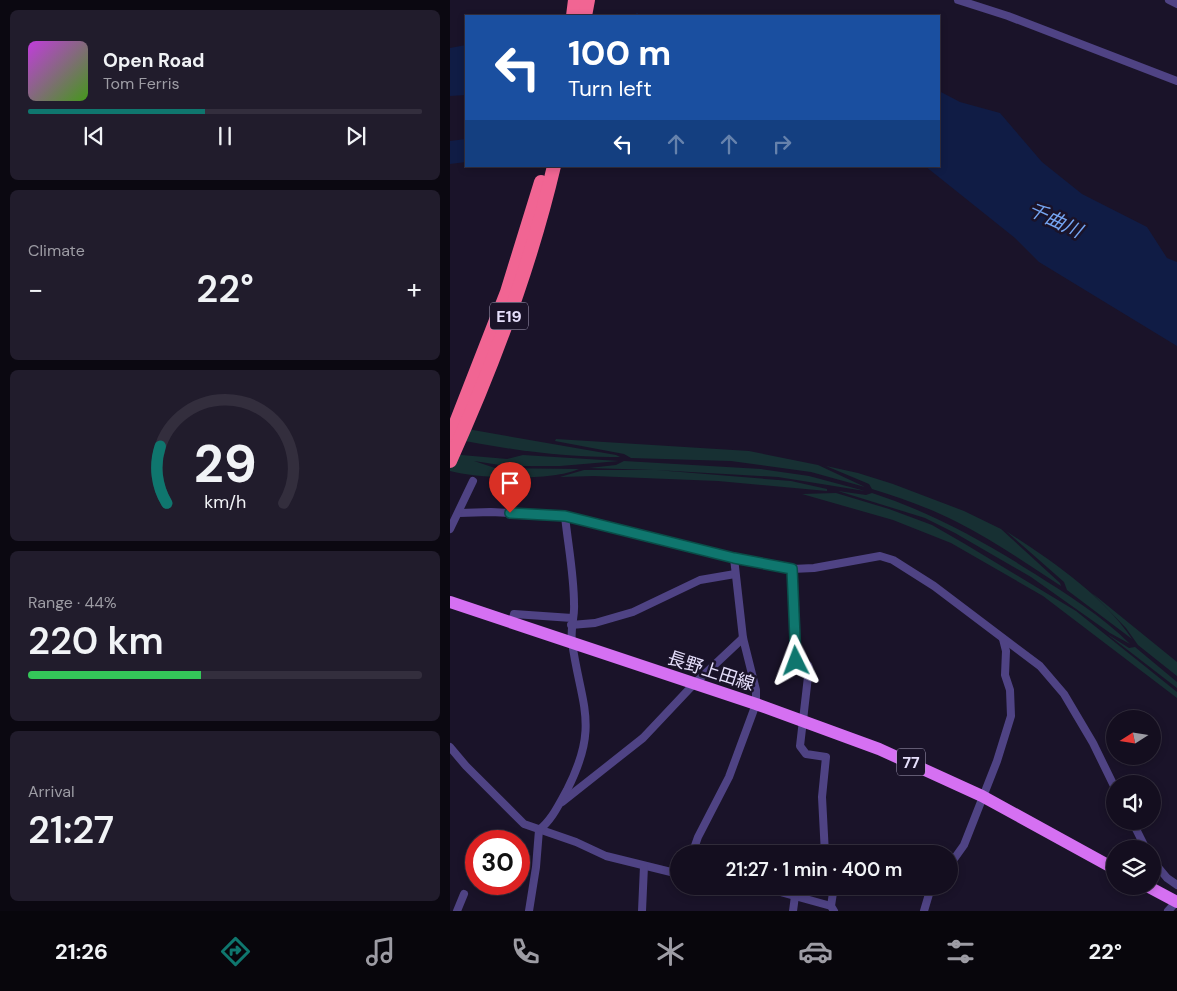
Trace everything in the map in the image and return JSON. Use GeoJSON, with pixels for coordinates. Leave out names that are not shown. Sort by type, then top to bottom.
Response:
{"type":"FeatureCollection","features":[{"type":"Feature","properties":{"kind":"highway"},"geometry":{"type":"LineString","coordinates":[[573,15],[575,0]]}},
{"type":"Feature","properties":{"kind":"highway"},"geometry":{"type":"LineString","coordinates":[[584,15],[586,0]]}},
{"type":"Feature","properties":{"kind":"highway","name":"E19"},"geometry":{"type":"LineString","coordinates":[[450,438],[507,292],[545,167]]}},
{"type":"Feature","properties":{"kind":"highway","name":"E19"},"geometry":{"type":"LineString","coordinates":[[450,461],[484,382],[517,295],[541,220],[554,167]]}},
{"type":"Feature","properties":{"kind":"main road","name":"長野上田線"},"geometry":{"type":"LineString","coordinates":[[450,602],[694,685],[756,704],[894,755],[982,796],[1106,864]]}},
{"type":"Feature","properties":{"kind":"main road"},"geometry":{"type":"LineString","coordinates":[[1161,895],[1175,904]]}},
{"type":"Feature","properties":{"kind":"street"},"geometry":{"type":"LineString","coordinates":[[958,0],[1008,16],[1175,79]]}},
{"type":"Feature","properties":{"kind":"street"},"geometry":{"type":"LineString","coordinates":[[1169,0],[1177,4]]}},
{"type":"Feature","properties":{"kind":"street"},"geometry":{"type":"LineString","coordinates":[[450,529],[473,481]]}},
{"type":"Feature","properties":{"kind":"street"},"geometry":{"type":"LineString","coordinates":[[459,513],[491,512],[565,516],[734,558],[792,569],[814,568],[880,556],[893,560],[934,586],[1003,640],[1040,666],[1064,694],[1108,775]]}},
{"type":"Feature","properties":{"kind":"street"},"geometry":{"type":"LineString","coordinates":[[530,911],[539,830],[547,824],[559,805],[578,766],[585,742],[587,719],[572,642],[571,621],[575,606],[565,516]]}},
{"type":"Feature","properties":{"kind":"street"},"geometry":{"type":"LineString","coordinates":[[695,845],[729,777],[756,704],[756,690],[744,638],[734,558]]}},
{"type":"Feature","properties":{"kind":"street"},"geometry":{"type":"LineString","coordinates":[[792,569],[796,661],[808,665],[809,668],[800,743],[803,752],[826,757],[821,817],[824,845]]}},
{"type":"Feature","properties":{"kind":"street"},"geometry":{"type":"LineString","coordinates":[[512,623],[514,614],[596,623],[633,612],[700,580],[735,574]]}},
{"type":"Feature","properties":{"kind":"street"},"geometry":{"type":"LineString","coordinates":[[559,805],[643,738],[694,685],[744,638]]}},
{"type":"Feature","properties":{"kind":"street"},"geometry":{"type":"LineString","coordinates":[[958,853],[964,845],[997,761],[1011,716],[1010,690],[1005,676],[1006,651],[1003,640]]}},
{"type":"Feature","properties":{"kind":"street"},"geometry":{"type":"LineString","coordinates":[[450,747],[512,814],[524,824],[576,842],[606,856],[670,872]]}},
{"type":"Feature","properties":{"kind":"street"},"geometry":{"type":"LineString","coordinates":[[642,911],[644,866]]}},
{"type":"Feature","properties":{"kind":"street"},"geometry":{"type":"LineString","coordinates":[[1161,871],[1177,885]]}},
{"type":"Feature","properties":{"kind":"street"},"geometry":{"type":"LineString","coordinates":[[457,911],[464,894]]}},
{"type":"Feature","properties":{"kind":"street"},"geometry":{"type":"LineString","coordinates":[[791,895],[832,908],[833,895]]}},
{"type":"Feature","properties":{"kind":"street"},"geometry":{"type":"LineString","coordinates":[[924,911],[931,895]]}},
{"type":"Feature","properties":{"kind":"street"},"geometry":{"type":"LineString","coordinates":[[793,911],[795,896]]}},
{"type":"Feature","properties":{"kind":"green space"},"geometry":{"type":"Polygon","coordinates":[[[450,426],[620,457],[555,454],[471,442],[450,438],[450,426]]]}},
{"type":"Feature","properties":{"kind":"green space"},"geometry":{"type":"Polygon","coordinates":[[[556,439],[749,451],[818,465],[865,487],[811,472],[731,461],[631,458],[624,454],[555,441],[556,439]]]}},
{"type":"Feature","properties":{"kind":"green space"},"geometry":{"type":"Polygon","coordinates":[[[450,454],[507,459],[523,455],[619,461],[560,466],[506,466],[474,461],[495,468],[579,469],[552,476],[515,478],[478,476],[450,471],[450,454]]]}},
{"type":"Feature","properties":{"kind":"green space"},"geometry":{"type":"Polygon","coordinates":[[[624,461],[761,469],[809,476],[865,491],[778,477],[656,470],[791,481],[827,489],[827,491],[718,481],[594,476],[560,477],[584,470],[654,470],[589,468],[616,465],[624,461]]]}},
{"type":"Feature","properties":{"kind":"green space"},"geometry":{"type":"Polygon","coordinates":[[[826,466],[858,473],[893,484],[964,511],[1001,529],[1061,586],[997,544],[957,522],[936,512],[872,489],[869,484],[826,466]]]}},
{"type":"Feature","properties":{"kind":"green space"},"geometry":{"type":"Polygon","coordinates":[[[838,491],[866,495],[872,493],[915,509],[956,528],[1072,598],[1108,624],[1130,644],[1110,633],[1031,577],[955,533],[925,518],[838,491]]]}},
{"type":"Feature","properties":{"kind":"green space"},"geometry":{"type":"Polygon","coordinates":[[[836,493],[889,509],[932,525],[965,544],[1076,611],[1177,692],[1177,698],[1043,596],[951,543],[893,520],[802,494],[836,493]]]}},
{"type":"Feature","properties":{"kind":"green space"},"geometry":{"type":"Polygon","coordinates":[[[1006,531],[1057,566],[1091,593],[1106,607],[1132,639],[1067,590],[1064,582],[1006,531]]]}},
{"type":"Feature","properties":{"kind":"green space"},"geometry":{"type":"Polygon","coordinates":[[[1092,593],[1177,662],[1177,676],[1138,645],[1126,628],[1092,593]]]}},
{"type":"Feature","properties":{"kind":"green space"},"geometry":{"type":"Polygon","coordinates":[[[1107,634],[1129,648],[1135,647],[1177,682],[1177,688],[1107,634]]]}},
{"type":"Feature","properties":{"kind":"water"},"geometry":{"type":"Polygon","coordinates":[[[465,45],[465,95],[450,96],[450,48],[465,45]]]}},
{"type":"Feature","properties":{"kind":"water","name":"千曲川"},"geometry":{"type":"Polygon","coordinates":[[[940,92],[960,102],[1000,113],[1042,162],[1082,194],[1147,227],[1167,258],[1177,262],[1177,346],[1039,262],[1015,238],[926,167],[940,167],[940,92]]]}},
{"type":"Feature","properties":{"kind":"water"},"geometry":{"type":"Polygon","coordinates":[[[465,139],[465,162],[450,164],[450,141],[465,139]]]}},
{"type":"Feature","properties":{"kind":"route"},"geometry":{"type":"LineString","coordinates":[[510,513],[565,516],[734,558],[792,569],[796,661]]}}]}
